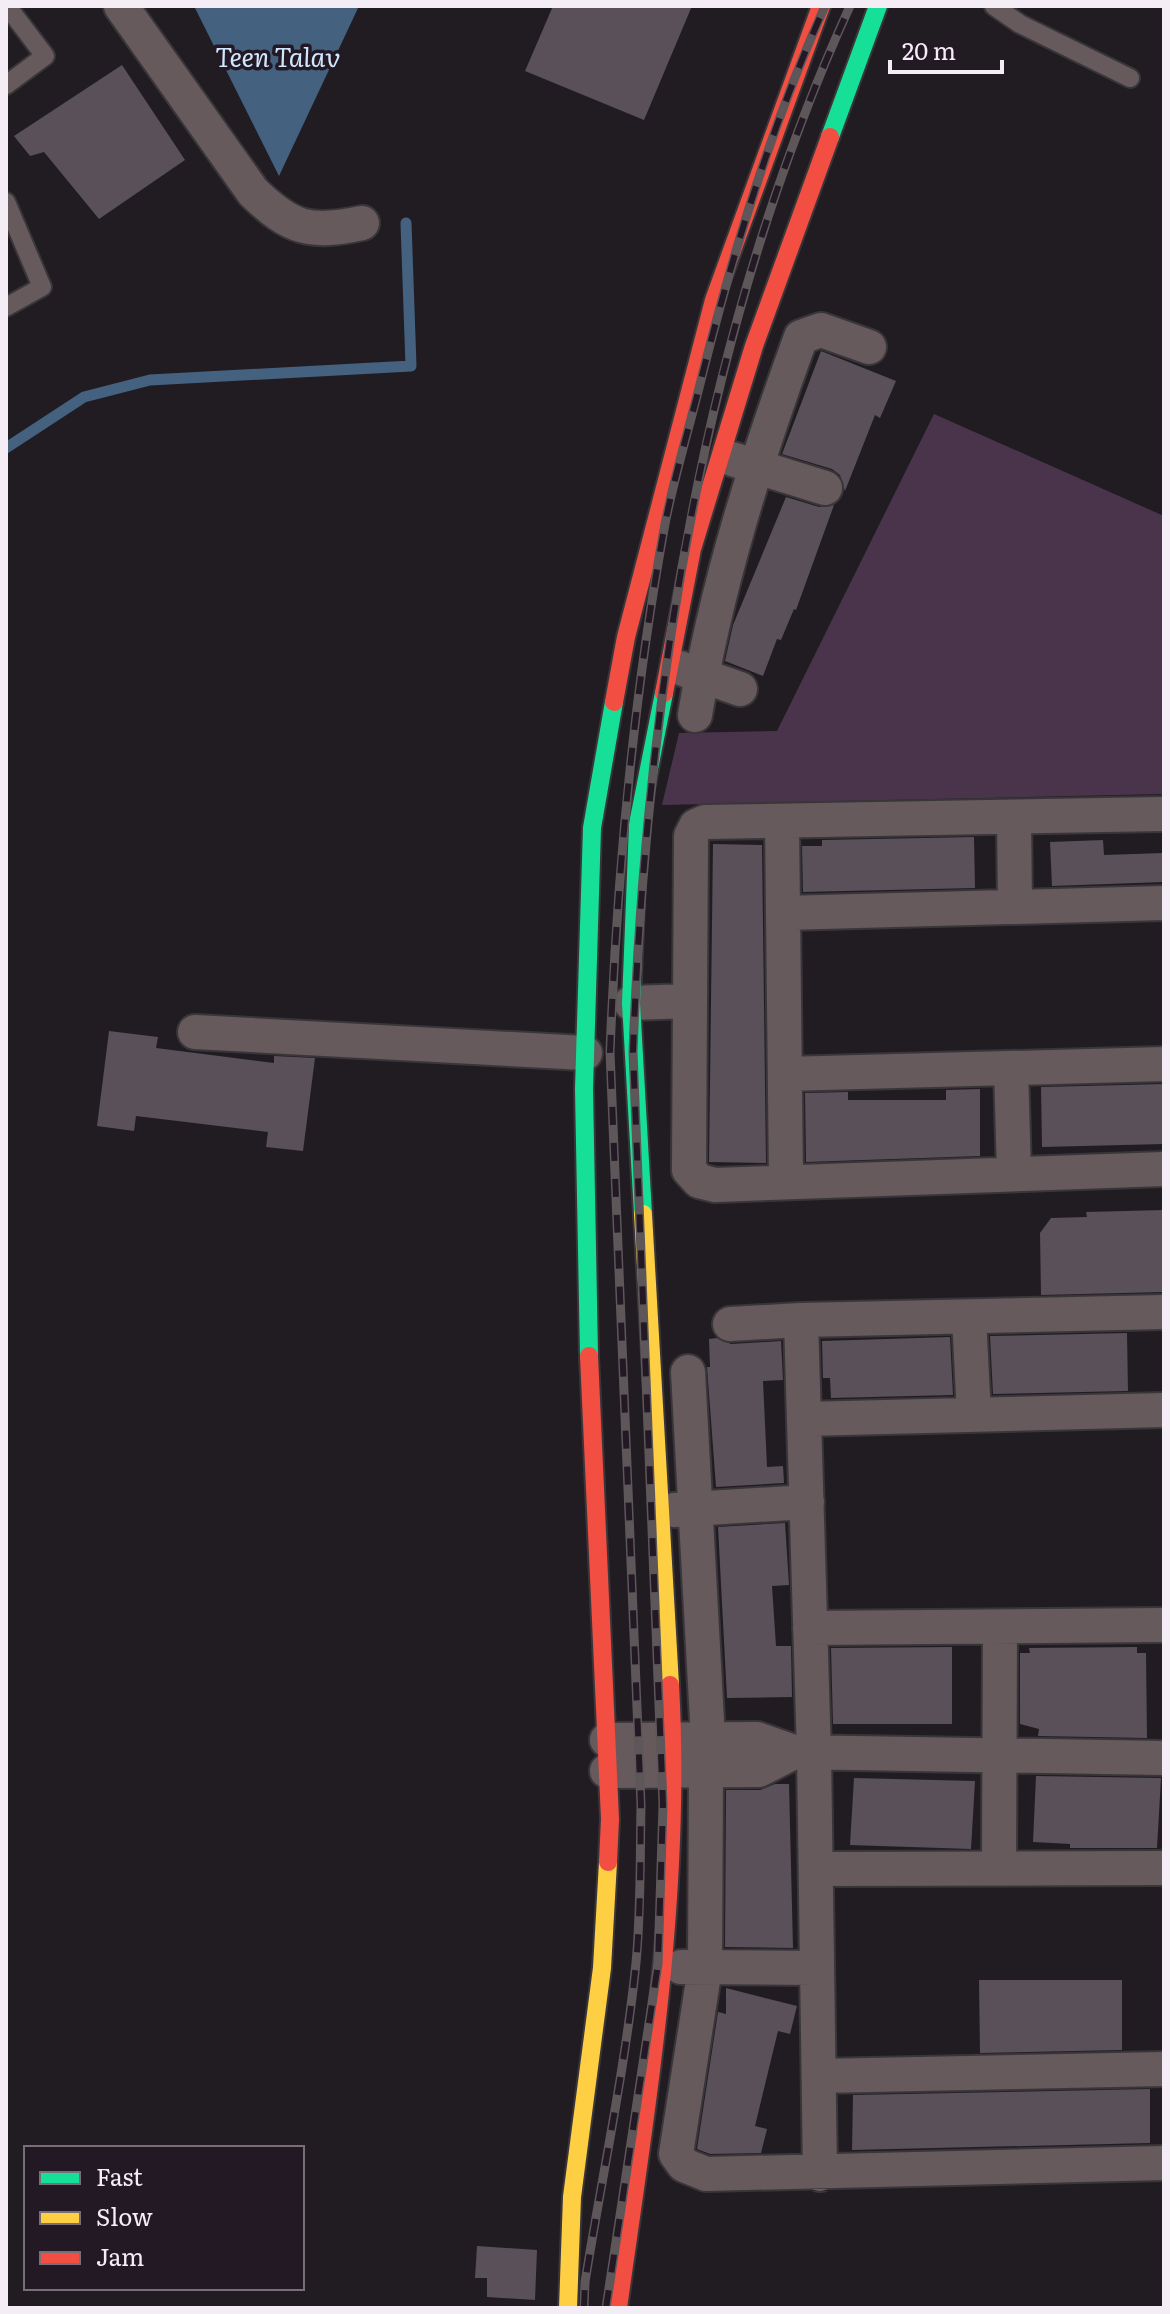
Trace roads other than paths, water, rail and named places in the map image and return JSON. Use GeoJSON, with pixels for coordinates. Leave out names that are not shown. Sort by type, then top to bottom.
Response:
{"type":"FeatureCollection","features":[{"type":"Feature","properties":{"kind":"main road"},"geometry":{"type":"LineString","coordinates":[[824,11],[720,302],[674,442],[652,647],[625,768],[592,828],[585,1053],[592,1216],[589,1347],[610,1819],[602,1968],[572,2197],[568,2303],[609,2300],[665,1968],[672,1757],[653,1343],[635,1214],[631,1003],[638,824],[625,768],[652,647],[692,549],[758,314],[863,26],[878,6]]}},
{"type":"Feature","properties":{"kind":"main road"},"geometry":{"type":"LineString","coordinates":[[589,1347],[653,1343]]}},
{"type":"Feature","properties":{"kind":"street"},"geometry":{"type":"LineString","coordinates":[[121,6],[253,192],[274,213],[301,228],[331,230],[362,223]]}},
{"type":"Feature","properties":{"kind":"street"},"geometry":{"type":"LineString","coordinates":[[695,715],[701,676],[754,465],[801,337],[821,330],[869,347]]}},
{"type":"Feature","properties":{"kind":"street"},"geometry":{"type":"LineString","coordinates":[[674,442],[825,488]]}},
{"type":"Feature","properties":{"kind":"street"},"geometry":{"type":"LineString","coordinates":[[652,647],[701,676],[740,689]]}},
{"type":"Feature","properties":{"kind":"street"},"geometry":{"type":"LineString","coordinates":[[1164,814],[705,822],[696,826],[691,836],[688,1001],[689,1170],[699,1181],[715,1185],[786,1180],[1164,1169]]}},
{"type":"Feature","properties":{"kind":"street"},"geometry":{"type":"LineString","coordinates":[[1014,817],[1015,907]]}},
{"type":"Feature","properties":{"kind":"street"},"geometry":{"type":"LineString","coordinates":[[782,821],[786,1180]]}},
{"type":"Feature","properties":{"kind":"street"},"geometry":{"type":"LineString","coordinates":[[783,913],[1164,903]]}},
{"type":"Feature","properties":{"kind":"street"},"geometry":{"type":"LineString","coordinates":[[631,1003],[688,1001]]}},
{"type":"Feature","properties":{"kind":"street"},"geometry":{"type":"LineString","coordinates":[[195,1032],[585,1053]]}},
{"type":"Feature","properties":{"kind":"street"},"geometry":{"type":"LineString","coordinates":[[785,1074],[1164,1064]]}},
{"type":"Feature","properties":{"kind":"street"},"geometry":{"type":"LineString","coordinates":[[1011,1068],[1014,1173]]}},
{"type":"Feature","properties":{"kind":"street"},"geometry":{"type":"LineString","coordinates":[[730,1324],[1164,1312]]}},
{"type":"Feature","properties":{"kind":"street"},"geometry":{"type":"LineString","coordinates":[[969,1317],[974,1415]]}},
{"type":"Feature","properties":{"kind":"street"},"geometry":{"type":"LineString","coordinates":[[801,1320],[810,1628],[804,1753],[816,1869],[820,2174]]}},
{"type":"Feature","properties":{"kind":"street"},"geometry":{"type":"LineString","coordinates":[[688,1372],[708,1739]]}},
{"type":"Feature","properties":{"kind":"street"},"geometry":{"type":"LineString","coordinates":[[804,1419],[1164,1410]]}},
{"type":"Feature","properties":{"kind":"street"},"geometry":{"type":"LineString","coordinates":[[661,1511],[807,1502]]}},
{"type":"Feature","properties":{"kind":"street"},"geometry":{"type":"LineString","coordinates":[[810,1628],[1164,1625]]}},
{"type":"Feature","properties":{"kind":"street"},"geometry":{"type":"LineString","coordinates":[[999,1868],[1000,1627]]}},
{"type":"Feature","properties":{"kind":"street"},"geometry":{"type":"LineString","coordinates":[[672,1757],[708,1739],[757,1739],[804,1753],[1164,1758]]}},
{"type":"Feature","properties":{"kind":"street"},"geometry":{"type":"LineString","coordinates":[[607,1756],[672,1757],[706,1773],[759,1770],[804,1753]]}},
{"type":"Feature","properties":{"kind":"street"},"geometry":{"type":"LineString","coordinates":[[706,1773],[705,1968],[676,2154],[684,2165],[706,2174],[820,2174],[1164,2163]]}},
{"type":"Feature","properties":{"kind":"street"},"geometry":{"type":"LineString","coordinates":[[816,1869],[1164,1868]]}},
{"type":"Feature","properties":{"kind":"street"},"geometry":{"type":"LineString","coordinates":[[665,1968],[817,1968]]}},
{"type":"Feature","properties":{"kind":"street"},"geometry":{"type":"LineString","coordinates":[[819,2076],[1164,2069]]}},
{"type":"Feature","properties":{"kind":"lane"},"geometry":{"type":"LineString","coordinates":[[6,85],[45,56],[7,6]]}},
{"type":"Feature","properties":{"kind":"lane"},"geometry":{"type":"LineString","coordinates":[[994,6],[1020,24],[1130,78]]}},
{"type":"Feature","properties":{"kind":"lane"},"geometry":{"type":"LineString","coordinates":[[6,202],[42,287],[6,307]]}},
{"type":"Feature","properties":{"kind":"water","name":"Teen Talav"},"geometry":{"type":"Polygon","coordinates":[[[194,6],[359,6],[279,176],[194,6]]]}},
{"type":"Feature","properties":{"kind":"waterway"},"geometry":{"type":"LineString","coordinates":[[6,448],[84,397],[150,380],[411,366],[406,223]]}},
{"type":"Feature","properties":{"kind":"railway"},"geometry":{"type":"LineString","coordinates":[[584,2308],[585,2282],[620,2083],[636,1963],[640,1904],[641,1805],[610,1052],[628,787],[654,589],[678,467],[756,186],[788,95],[825,6]]}},
{"type":"Feature","properties":{"kind":"railway"},"geometry":{"type":"LineString","coordinates":[[606,2308],[658,1964],[663,1805],[633,1052],[640,919],[652,785],[668,651],[691,518],[720,386],[755,256],[799,129],[850,6]]}}]}
